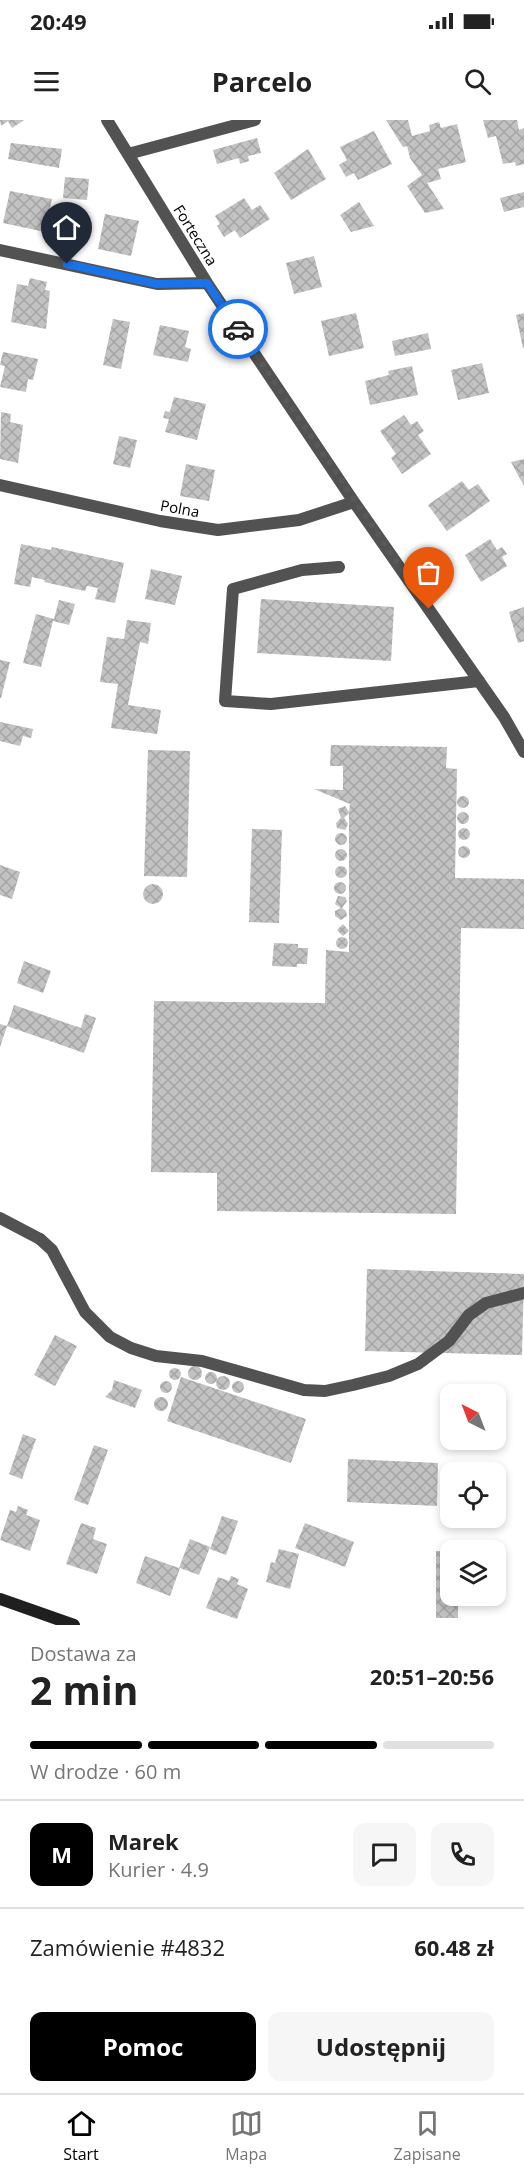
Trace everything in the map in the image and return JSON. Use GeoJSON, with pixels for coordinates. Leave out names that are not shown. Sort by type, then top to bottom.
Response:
{"type":"FeatureCollection","features":[{"type":"Feature","properties":{"kind":"street","name":"Forteczna"},"geometry":{"type":"LineString","coordinates":[[107,120],[207,283],[354,502],[479,681],[524,752]]}},
{"type":"Feature","properties":{"kind":"street"},"geometry":{"type":"LineString","coordinates":[[128,154],[255,120]]}},
{"type":"Feature","properties":{"kind":"street"},"geometry":{"type":"LineString","coordinates":[[0,250],[157,284],[207,283]]}},
{"type":"Feature","properties":{"kind":"street","name":"Polna"},"geometry":{"type":"LineString","coordinates":[[0,485],[160,521],[218,530],[299,520],[354,502]]}},
{"type":"Feature","properties":{"kind":"street"},"geometry":{"type":"LineString","coordinates":[[339,567],[302,570],[233,589],[225,702],[271,704],[479,681]]}},
{"type":"Feature","properties":{"kind":"street"},"geometry":{"type":"LineString","coordinates":[[0,1218],[40,1239],[52,1250],[85,1312],[110,1337],[131,1348],[156,1356],[202,1361],[304,1390],[325,1390],[353,1385],[389,1376],[418,1364],[449,1341],[468,1315],[486,1304],[524,1293]]}},
{"type":"Feature","properties":{"kind":"street"},"geometry":{"type":"LineString","coordinates":[[0,1599],[74,1625]]}},
{"type":"Feature","properties":{"kind":"building"},"geometry":{"type":"Polygon","coordinates":[[[0,120],[24,120],[12,128],[8,121],[1,126],[0,120]]]}},
{"type":"Feature","properties":{"kind":"building"},"geometry":{"type":"Polygon","coordinates":[[[386,120],[408,120],[412,136],[430,131],[429,125],[439,122],[441,128],[457,124],[466,162],[438,169],[441,179],[427,183],[444,209],[425,213],[407,186],[422,175],[410,158],[407,146],[403,147],[386,120]]]}},
{"type":"Feature","properties":{"kind":"building"},"geometry":{"type":"Polygon","coordinates":[[[483,120],[517,120],[519,130],[524,128],[524,164],[516,166],[515,162],[503,164],[496,136],[488,138],[483,120]]]}},
{"type":"Feature","properties":{"kind":"building"},"geometry":{"type":"Polygon","coordinates":[[[374,131],[392,164],[358,180],[354,173],[346,177],[339,165],[347,160],[340,147],[374,131]]]}},
{"type":"Feature","properties":{"kind":"building"},"geometry":{"type":"Polygon","coordinates":[[[257,138],[261,153],[248,156],[249,161],[240,164],[239,158],[217,164],[213,150],[257,138]]]}},
{"type":"Feature","properties":{"kind":"building"},"geometry":{"type":"Polygon","coordinates":[[[11,143],[62,149],[59,168],[8,159],[11,143]]]}},
{"type":"Feature","properties":{"kind":"building"},"geometry":{"type":"Polygon","coordinates":[[[308,149],[326,179],[291,200],[274,173],[308,149]]]}},
{"type":"Feature","properties":{"kind":"building"},"geometry":{"type":"Polygon","coordinates":[[[65,177],[89,179],[87,200],[63,198],[65,177]]]}},
{"type":"Feature","properties":{"kind":"building"},"geometry":{"type":"Polygon","coordinates":[[[10,191],[52,199],[45,232],[3,223],[10,191]]]}},
{"type":"Feature","properties":{"kind":"building"},"geometry":{"type":"Polygon","coordinates":[[[524,192],[524,207],[504,212],[500,198],[524,192]]]}},
{"type":"Feature","properties":{"kind":"building"},"geometry":{"type":"Polygon","coordinates":[[[244,198],[252,210],[260,205],[270,219],[240,238],[235,230],[224,237],[217,226],[220,224],[215,216],[244,198]]]}},
{"type":"Feature","properties":{"kind":"building"},"geometry":{"type":"Polygon","coordinates":[[[359,202],[374,226],[351,232],[340,215],[359,202]]]}},
{"type":"Feature","properties":{"kind":"building"},"geometry":{"type":"Polygon","coordinates":[[[105,214],[139,221],[131,256],[98,249],[105,214]]]}},
{"type":"Feature","properties":{"kind":"building"},"geometry":{"type":"Polygon","coordinates":[[[314,256],[322,287],[294,294],[286,263],[314,256]]]}},
{"type":"Feature","properties":{"kind":"building"},"geometry":{"type":"Polygon","coordinates":[[[30,278],[47,282],[45,290],[50,291],[46,329],[11,322],[17,284],[28,286],[30,278]]]}},
{"type":"Feature","properties":{"kind":"building"},"geometry":{"type":"Polygon","coordinates":[[[356,313],[364,348],[329,356],[321,321],[356,313]]]}},
{"type":"Feature","properties":{"kind":"building"},"geometry":{"type":"Polygon","coordinates":[[[524,313],[524,348],[523,348],[516,315],[524,313]]]}},
{"type":"Feature","properties":{"kind":"building"},"geometry":{"type":"Polygon","coordinates":[[[113,319],[130,322],[121,369],[103,365],[113,319]]]}},
{"type":"Feature","properties":{"kind":"building"},"geometry":{"type":"Polygon","coordinates":[[[160,325],[189,331],[185,347],[191,349],[188,362],[153,355],[160,325]]]}},
{"type":"Feature","properties":{"kind":"building"},"geometry":{"type":"Polygon","coordinates":[[[428,333],[431,349],[395,356],[392,341],[428,333]]]}},
{"type":"Feature","properties":{"kind":"building"},"geometry":{"type":"Polygon","coordinates":[[[3,352],[38,359],[33,380],[28,379],[26,392],[0,387],[5,366],[0,365],[3,352]]]}},
{"type":"Feature","properties":{"kind":"building"},"geometry":{"type":"Polygon","coordinates":[[[482,363],[489,393],[458,400],[451,370],[482,363]]]}},
{"type":"Feature","properties":{"kind":"building"},"geometry":{"type":"Polygon","coordinates":[[[412,366],[418,395],[370,405],[365,381],[389,375],[388,371],[412,366]]]}},
{"type":"Feature","properties":{"kind":"building"},"geometry":{"type":"Polygon","coordinates":[[[174,397],[206,404],[197,440],[165,432],[169,419],[163,418],[165,411],[170,412],[174,397]]]}},
{"type":"Feature","properties":{"kind":"building"},"geometry":{"type":"Polygon","coordinates":[[[1,412],[11,414],[10,422],[23,425],[18,463],[0,459],[1,412]]]}},
{"type":"Feature","properties":{"kind":"building"},"geometry":{"type":"Polygon","coordinates":[[[404,415],[411,425],[417,421],[424,431],[418,435],[431,454],[402,474],[391,458],[396,454],[380,431],[404,415]]]}},
{"type":"Feature","properties":{"kind":"building"},"geometry":{"type":"Polygon","coordinates":[[[119,436],[137,440],[130,468],[113,464],[119,436]]]}},
{"type":"Feature","properties":{"kind":"building"},"geometry":{"type":"Polygon","coordinates":[[[524,459],[524,486],[511,462],[524,459]]]}},
{"type":"Feature","properties":{"kind":"building"},"geometry":{"type":"Polygon","coordinates":[[[186,464],[215,470],[209,501],[180,496],[186,464]]]}},
{"type":"Feature","properties":{"kind":"building"},"geometry":{"type":"Polygon","coordinates":[[[462,481],[469,490],[478,484],[490,501],[447,531],[428,505],[462,481]]]}},
{"type":"Feature","properties":{"kind":"building"},"geometry":{"type":"Polygon","coordinates":[[[490,539],[497,550],[502,547],[507,554],[502,557],[507,566],[481,582],[465,555],[490,539]]]}},
{"type":"Feature","properties":{"kind":"building"},"geometry":{"type":"Polygon","coordinates":[[[21,544],[51,550],[52,547],[124,563],[115,603],[95,599],[98,588],[87,586],[85,591],[32,577],[30,587],[14,584],[21,544]]]}},
{"type":"Feature","properties":{"kind":"building"},"geometry":{"type":"Polygon","coordinates":[[[151,569],[182,576],[175,605],[145,599],[151,569]]]}},
{"type":"Feature","properties":{"kind":"building"},"geometry":{"type":"Polygon","coordinates":[[[261,599],[394,607],[391,661],[257,653],[261,599]]]}},
{"type":"Feature","properties":{"kind":"building"},"geometry":{"type":"Polygon","coordinates":[[[59,600],[75,604],[69,625],[53,621],[41,667],[23,663],[36,614],[54,619],[59,600]]]}},
{"type":"Feature","properties":{"kind":"building"},"geometry":{"type":"Polygon","coordinates":[[[524,607],[524,641],[518,643],[509,612],[524,607]]]}},
{"type":"Feature","properties":{"kind":"building"},"geometry":{"type":"Polygon","coordinates":[[[127,620],[151,623],[148,644],[140,642],[128,705],[161,710],[157,734],[111,728],[118,684],[100,682],[107,637],[124,639],[127,620]]]}},
{"type":"Feature","properties":{"kind":"building"},"geometry":{"type":"Polygon","coordinates":[[[0,660],[10,662],[1,698],[0,698],[0,660]]]}},
{"type":"Feature","properties":{"kind":"building"},"geometry":{"type":"Polygon","coordinates":[[[0,722],[33,729],[31,738],[23,736],[20,746],[0,741],[0,722]]]}},
{"type":"Feature","properties":{"kind":"building"},"geometry":{"type":"Polygon","coordinates":[[[331,745],[447,747],[446,768],[457,769],[455,878],[524,879],[524,929],[461,928],[456,1214],[217,1211],[217,1173],[151,1172],[154,1001],[325,1003],[326,950],[349,952],[349,813],[344,818],[348,824],[345,830],[337,828],[336,823],[341,818],[338,809],[345,806],[349,812],[350,804],[314,789],[343,790],[343,766],[330,766],[331,745]]]}},
{"type":"Feature","properties":{"kind":"building"},"geometry":{"type":"Polygon","coordinates":[[[148,750],[190,751],[187,877],[144,876],[148,750]]]}},
{"type":"Feature","properties":{"kind":"building"},"geometry":{"type":"Polygon","coordinates":[[[465,796],[469,802],[465,808],[461,808],[457,800],[465,796]]]}},
{"type":"Feature","properties":{"kind":"building"},"geometry":{"type":"Polygon","coordinates":[[[465,812],[469,818],[465,824],[461,824],[457,816],[465,812]]]}},
{"type":"Feature","properties":{"kind":"building"},"geometry":{"type":"Polygon","coordinates":[[[466,828],[470,834],[466,840],[462,840],[458,832],[466,828]]]}},
{"type":"Feature","properties":{"kind":"building"},"geometry":{"type":"Polygon","coordinates":[[[252,829],[282,830],[279,923],[249,922],[252,829]]]}},
{"type":"Feature","properties":{"kind":"building"},"geometry":{"type":"Polygon","coordinates":[[[343,833],[347,839],[343,845],[339,845],[335,837],[343,833]]]}},
{"type":"Feature","properties":{"kind":"building"},"geometry":{"type":"Polygon","coordinates":[[[466,846],[470,852],[466,858],[462,858],[458,850],[466,846]]]}},
{"type":"Feature","properties":{"kind":"building"},"geometry":{"type":"Polygon","coordinates":[[[343,849],[347,855],[343,861],[339,861],[335,853],[343,849]]]}},
{"type":"Feature","properties":{"kind":"building"},"geometry":{"type":"Polygon","coordinates":[[[0,865],[20,872],[12,899],[0,895],[0,865]]]}},
{"type":"Feature","properties":{"kind":"building"},"geometry":{"type":"Polygon","coordinates":[[[343,866],[347,872],[343,878],[339,878],[335,870],[343,866]]]}},
{"type":"Feature","properties":{"kind":"building"},"geometry":{"type":"Polygon","coordinates":[[[342,882],[346,888],[342,894],[338,894],[334,886],[342,882]]]}},
{"type":"Feature","properties":{"kind":"building"},"geometry":{"type":"Polygon","coordinates":[[[153,884],[160,887],[163,894],[160,901],[153,904],[146,901],[143,894],[146,887],[153,884]]]}},
{"type":"Feature","properties":{"kind":"building"},"geometry":{"type":"Polygon","coordinates":[[[338,896],[345,897],[347,901],[342,908],[346,911],[347,916],[341,920],[335,916],[335,911],[341,908],[335,904],[338,896]]]}},
{"type":"Feature","properties":{"kind":"building"},"geometry":{"type":"Polygon","coordinates":[[[343,924],[349,931],[343,936],[337,930],[343,924]]]}},
{"type":"Feature","properties":{"kind":"building"},"geometry":{"type":"Polygon","coordinates":[[[344,937],[348,943],[344,949],[340,949],[336,941],[344,937]]]}},
{"type":"Feature","properties":{"kind":"building"},"geometry":{"type":"Polygon","coordinates":[[[274,943],[298,944],[298,948],[308,948],[307,964],[297,964],[297,967],[272,966],[274,943]]]}},
{"type":"Feature","properties":{"kind":"building"},"geometry":{"type":"Polygon","coordinates":[[[24,961],[51,971],[43,993],[17,983],[24,961]]]}},
{"type":"Feature","properties":{"kind":"building"},"geometry":{"type":"Polygon","coordinates":[[[14,1005],[81,1028],[85,1014],[96,1018],[84,1053],[7,1026],[14,1005]]]}},
{"type":"Feature","properties":{"kind":"building"},"geometry":{"type":"Polygon","coordinates":[[[0,1024],[7,1026],[0,1047],[0,1024]]]}},
{"type":"Feature","properties":{"kind":"building"},"geometry":{"type":"Polygon","coordinates":[[[367,1269],[524,1274],[522,1355],[365,1351],[367,1269]]]}},
{"type":"Feature","properties":{"kind":"building"},"geometry":{"type":"Polygon","coordinates":[[[55,1335],[77,1346],[55,1386],[34,1375],[55,1335]]]}},
{"type":"Feature","properties":{"kind":"building"},"geometry":{"type":"Polygon","coordinates":[[[195,1366],[200,1368],[202,1373],[200,1378],[195,1380],[190,1378],[188,1373],[190,1368],[195,1366]]]}},
{"type":"Feature","properties":{"kind":"building"},"geometry":{"type":"Polygon","coordinates":[[[177,1368],[180,1369],[180,1379],[173,1380],[170,1379],[169,1372],[170,1369],[177,1368]]]}},
{"type":"Feature","properties":{"kind":"building"},"geometry":{"type":"Polygon","coordinates":[[[213,1372],[216,1373],[216,1383],[209,1384],[206,1383],[205,1376],[206,1373],[213,1372]]]}},
{"type":"Feature","properties":{"kind":"building"},"geometry":{"type":"Polygon","coordinates":[[[223,1376],[228,1378],[230,1383],[228,1388],[223,1390],[218,1388],[216,1383],[218,1378],[223,1376]]]}},
{"type":"Feature","properties":{"kind":"building"},"geometry":{"type":"Polygon","coordinates":[[[181,1377],[306,1419],[291,1463],[167,1421],[181,1377]]]}},
{"type":"Feature","properties":{"kind":"building"},"geometry":{"type":"Polygon","coordinates":[[[114,1380],[142,1390],[135,1408],[105,1397],[112,1390],[114,1380]]]}},
{"type":"Feature","properties":{"kind":"building"},"geometry":{"type":"Polygon","coordinates":[[[168,1381],[171,1382],[171,1392],[164,1393],[161,1392],[160,1385],[161,1382],[168,1381]]]}},
{"type":"Feature","properties":{"kind":"building"},"geometry":{"type":"Polygon","coordinates":[[[240,1381],[243,1382],[243,1392],[236,1393],[233,1392],[232,1385],[233,1382],[240,1381]]]}},
{"type":"Feature","properties":{"kind":"building"},"geometry":{"type":"Polygon","coordinates":[[[161,1397],[166,1399],[168,1404],[166,1409],[161,1411],[156,1409],[154,1404],[156,1399],[161,1397]]]}},
{"type":"Feature","properties":{"kind":"building"},"geometry":{"type":"Polygon","coordinates":[[[23,1434],[36,1439],[22,1479],[9,1474],[23,1434]]]}},
{"type":"Feature","properties":{"kind":"building"},"geometry":{"type":"Polygon","coordinates":[[[94,1445],[108,1450],[88,1505],[74,1500],[94,1445]]]}},
{"type":"Feature","properties":{"kind":"building"},"geometry":{"type":"Polygon","coordinates":[[[348,1459],[438,1463],[437,1506],[347,1502],[348,1459]]]}},
{"type":"Feature","properties":{"kind":"building"},"geometry":{"type":"Polygon","coordinates":[[[18,1506],[28,1510],[26,1515],[40,1520],[30,1551],[0,1540],[10,1510],[16,1512],[18,1506]]]}},
{"type":"Feature","properties":{"kind":"building"},"geometry":{"type":"Polygon","coordinates":[[[222,1516],[238,1521],[226,1555],[210,1549],[222,1516]]]}},
{"type":"Feature","properties":{"kind":"building"},"geometry":{"type":"Polygon","coordinates":[[[81,1523],[96,1528],[93,1539],[107,1544],[97,1574],[66,1564],[81,1523]]]}},
{"type":"Feature","properties":{"kind":"building"},"geometry":{"type":"Polygon","coordinates":[[[305,1523],[354,1542],[345,1567],[295,1548],[305,1523]]]}},
{"type":"Feature","properties":{"kind":"building"},"geometry":{"type":"Polygon","coordinates":[[[190,1539],[210,1547],[199,1575],[180,1568],[170,1596],[136,1583],[145,1556],[179,1568],[190,1539]]]}},
{"type":"Feature","properties":{"kind":"building"},"geometry":{"type":"Polygon","coordinates":[[[279,1549],[299,1554],[290,1589],[266,1582],[271,1562],[275,1563],[279,1549]]]}},
{"type":"Feature","properties":{"kind":"building"},"geometry":{"type":"Polygon","coordinates":[[[436,1551],[440,1551],[440,1606],[458,1606],[458,1618],[436,1618],[436,1551]]]}},
{"type":"Feature","properties":{"kind":"building"},"geometry":{"type":"Polygon","coordinates":[[[231,1576],[239,1579],[237,1584],[248,1589],[237,1619],[206,1608],[218,1577],[229,1581],[231,1576]]]}},
{"type":"Feature","properties":{"kind":"way so far"},"geometry":{"type":"LineString","coordinates":[[238,329],[429,609]]}},
{"type":"Feature","properties":{"kind":"route"},"geometry":{"type":"LineString","coordinates":[[67,264],[157,284],[207,283],[238,329]]}}]}
